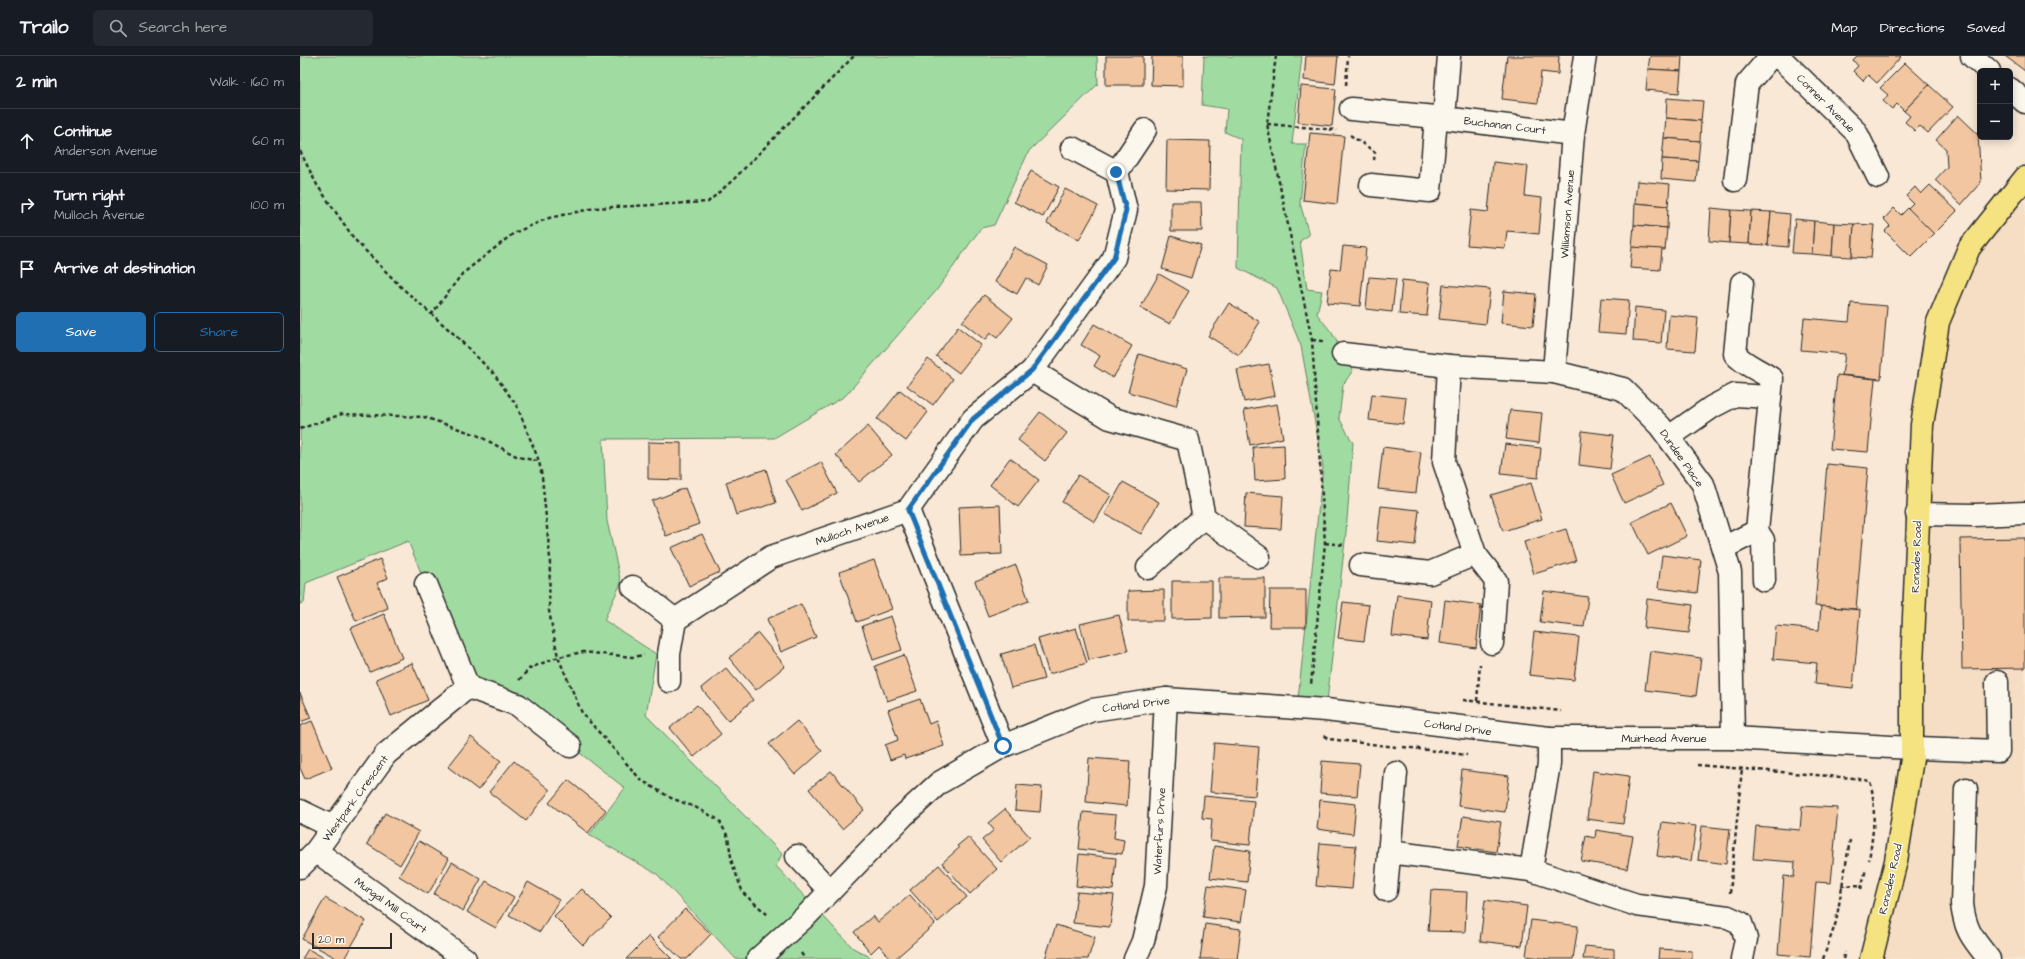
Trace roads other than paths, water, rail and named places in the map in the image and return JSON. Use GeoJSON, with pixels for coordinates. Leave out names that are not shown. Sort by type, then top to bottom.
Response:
{"type":"FeatureCollection","features":[{"type":"Feature","properties":{"kind":"main road","name":"Ronades Road"},"geometry":{"type":"LineString","coordinates":[[1871,959],[1896,861],[1912,748],[1912,666],[1917,514],[1922,425],[1938,322],[1969,248],[2025,178]]}},
{"type":"Feature","properties":{"kind":"street"},"geometry":{"type":"LineString","coordinates":[[1371,185],[1430,191],[1449,56]]}},
{"type":"Feature","properties":{"kind":"street","name":"Williamson Avenue"},"geometry":{"type":"LineString","coordinates":[[1554,372],[1573,134],[1585,56]]}},
{"type":"Feature","properties":{"kind":"street"},"geometry":{"type":"LineString","coordinates":[[1735,180],[1747,84],[1771,56]]}},
{"type":"Feature","properties":{"kind":"street","name":"Conner Avenue"},"geometry":{"type":"LineString","coordinates":[[1778,56],[1856,132],[1878,176]]}},
{"type":"Feature","properties":{"kind":"street"},"geometry":{"type":"LineString","coordinates":[[1972,56],[1986,68]]}},
{"type":"Feature","properties":{"kind":"street"},"geometry":{"type":"LineString","coordinates":[[2013,92],[2025,102]]}},
{"type":"Feature","properties":{"kind":"street","name":"Buchanan Court"},"geometry":{"type":"LineString","coordinates":[[1351,109],[1440,117],[1573,134]]}},
{"type":"Feature","properties":{"kind":"street"},"geometry":{"type":"LineString","coordinates":[[1116,172],[1145,130]]}},
{"type":"Feature","properties":{"kind":"street"},"geometry":{"type":"LineString","coordinates":[[1003,746],[908,510],[973,419],[1032,370],[1114,258],[1126,210],[1116,172],[1072,148]]}},
{"type":"Feature","properties":{"kind":"street"},"geometry":{"type":"LineString","coordinates":[[1742,283],[1735,354],[1740,360],[1762,371],[1772,379],[1757,531],[1763,540],[1764,580]]}},
{"type":"Feature","properties":{"kind":"street","name":"Dundee Place"},"geometry":{"type":"LineString","coordinates":[[1343,354],[1449,366],[1554,372],[1623,389],[1660,426],[1703,484],[1730,572],[1733,738]]}},
{"type":"Feature","properties":{"kind":"street"},"geometry":{"type":"LineString","coordinates":[[1449,366],[1444,462],[1475,554],[1496,581],[1492,643]]}},
{"type":"Feature","properties":{"kind":"street"},"geometry":{"type":"LineString","coordinates":[[1032,370],[1110,418],[1188,440],[1204,517],[1258,556]]}},
{"type":"Feature","properties":{"kind":"street"},"geometry":{"type":"LineString","coordinates":[[1669,437],[1712,407],[1735,395],[1770,397]]}},
{"type":"Feature","properties":{"kind":"street","name":"Mulloch Avenue"},"geometry":{"type":"LineString","coordinates":[[675,620],[772,556],[908,510]]}},
{"type":"Feature","properties":{"kind":"street"},"geometry":{"type":"LineString","coordinates":[[1917,514],[2025,513]]}},
{"type":"Feature","properties":{"kind":"street"},"geometry":{"type":"LineString","coordinates":[[1148,568],[1204,517]]}},
{"type":"Feature","properties":{"kind":"street"},"geometry":{"type":"LineString","coordinates":[[1723,548],[1757,531]]}},
{"type":"Feature","properties":{"kind":"street"},"geometry":{"type":"LineString","coordinates":[[1361,565],[1430,573],[1475,554]]}},
{"type":"Feature","properties":{"kind":"street"},"geometry":{"type":"LineString","coordinates":[[426,584],[468,687],[509,702],[570,746]]}},
{"type":"Feature","properties":{"kind":"street"},"geometry":{"type":"LineString","coordinates":[[633,587],[675,620],[668,654],[669,681]]}},
{"type":"Feature","properties":{"kind":"street","name":"Muirhead Avenue"},"geometry":{"type":"LineString","coordinates":[[1549,738],[1733,738],[1912,748],[1998,751],[1997,682]]}},
{"type":"Feature","properties":{"kind":"street","name":"Westpark Crescent"},"geometry":{"type":"LineString","coordinates":[[300,867],[316,851],[386,754],[468,687]]}},
{"type":"Feature","properties":{"kind":"street","name":"Cotland Drive"},"geometry":{"type":"LineString","coordinates":[[772,945],[806,915],[903,816],[939,783],[1003,746],[1092,710],[1166,699],[1308,709],[1549,738]]}},
{"type":"Feature","properties":{"kind":"street","name":"Waterfurs Drive"},"geometry":{"type":"LineString","coordinates":[[1135,959],[1143,940],[1156,886],[1166,699]]}},
{"type":"Feature","properties":{"kind":"street"},"geometry":{"type":"LineString","coordinates":[[1532,870],[1549,764],[1549,738]]}},
{"type":"Feature","properties":{"kind":"street"},"geometry":{"type":"LineString","coordinates":[[1386,890],[1396,773]]}},
{"type":"Feature","properties":{"kind":"street"},"geometry":{"type":"LineString","coordinates":[[1966,789],[1962,904],[1964,919],[1970,936],[1989,959]]}},
{"type":"Feature","properties":{"kind":"street"},"geometry":{"type":"LineString","coordinates":[[300,811],[334,827]]}},
{"type":"Feature","properties":{"kind":"street","name":"Mungal Mill Court"},"geometry":{"type":"LineString","coordinates":[[316,851],[465,959]]}},
{"type":"Feature","properties":{"kind":"street"},"geometry":{"type":"LineString","coordinates":[[1389,852],[1532,870],[1637,905],[1728,917],[1741,923],[1746,939],[1742,959]]}},
{"type":"Feature","properties":{"kind":"street"},"geometry":{"type":"LineString","coordinates":[[796,856],[830,891]]}}]}
